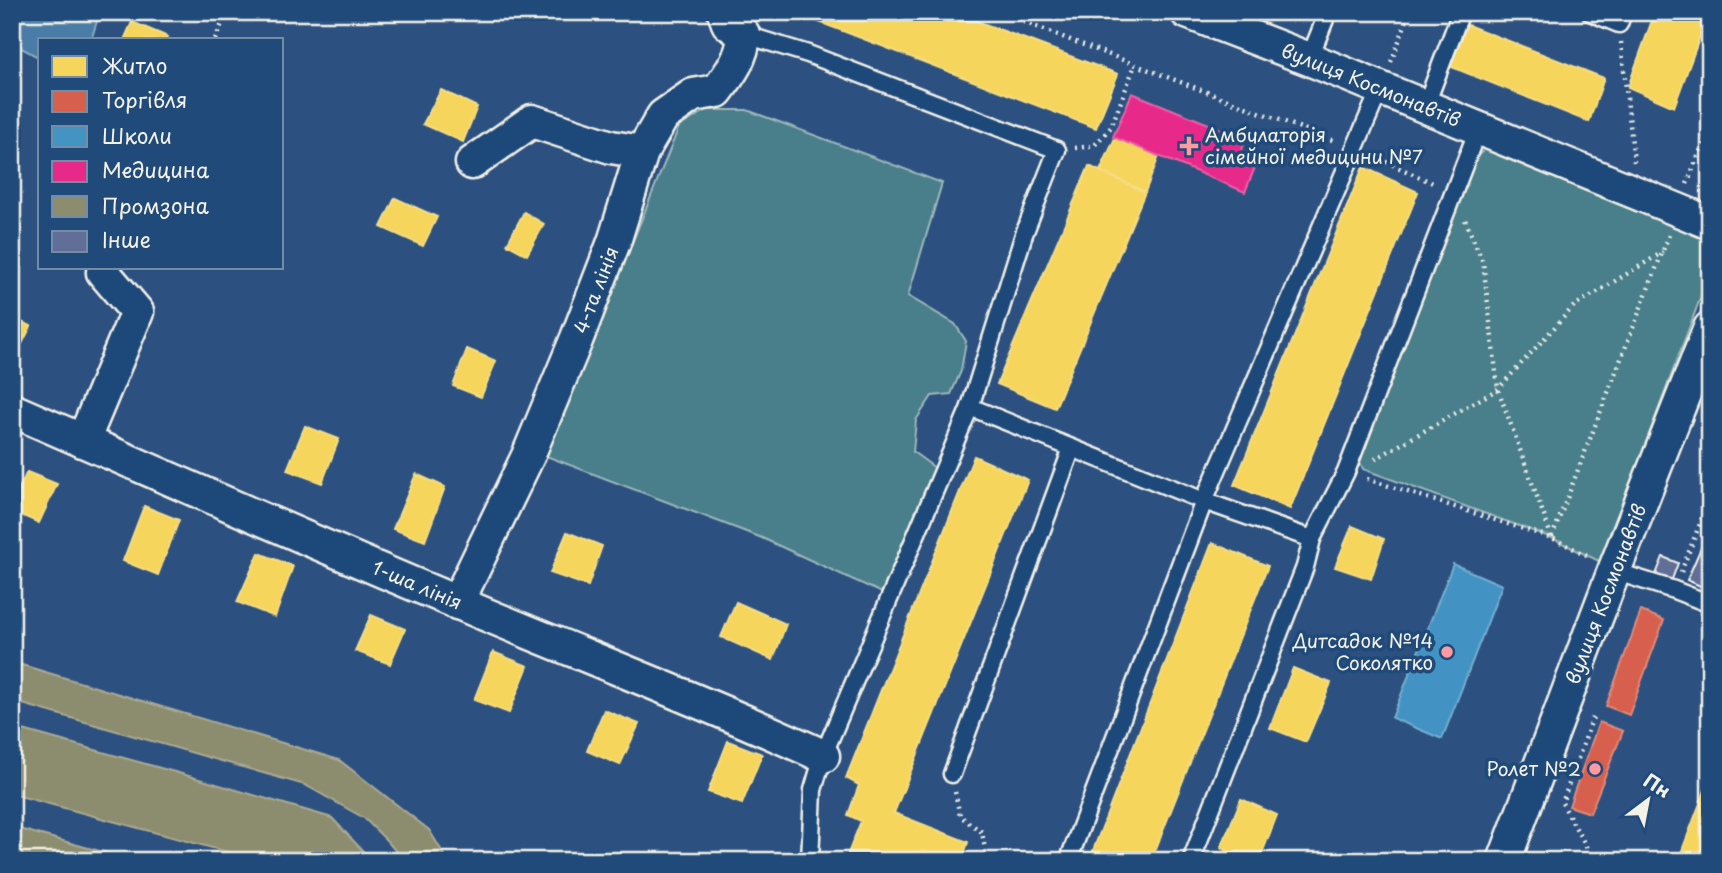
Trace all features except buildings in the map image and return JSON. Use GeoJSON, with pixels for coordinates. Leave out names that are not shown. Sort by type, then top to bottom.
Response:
{"type":"FeatureCollection","features":[{"type":"Feature","properties":{"kind":"street","name":"вулиця Космонавтів"},"geometry":{"type":"LineString","coordinates":[[1187,12],[1710,223]]}},
{"type":"Feature","properties":{"kind":"street","name":"4-та лінія"},"geometry":{"type":"LineString","coordinates":[[457,603],[528,456],[577,338],[614,242],[642,152],[663,116],[693,95],[717,92],[732,73],[744,41],[733,23]]}},
{"type":"Feature","properties":{"kind":"street"},"geometry":{"type":"LineString","coordinates":[[472,163],[532,121],[611,147],[642,152]]}},
{"type":"Feature","properties":{"kind":"street"},"geometry":{"type":"LineString","coordinates":[[83,441],[137,312],[104,270]]}},
{"type":"Feature","properties":{"kind":"street","name":"вулиця Космонавтів"},"geometry":{"type":"LineString","coordinates":[[1504,861],[1710,328]]}},
{"type":"Feature","properties":{"kind":"street","name":"1-ша лінія"},"geometry":{"type":"LineString","coordinates":[[12,411],[457,603],[678,692],[823,756]]}},
{"type":"Feature","properties":{"kind":"lane"},"geometry":{"type":"LineString","coordinates":[[1309,60],[1328,12]]}},
{"type":"Feature","properties":{"kind":"lane"},"geometry":{"type":"LineString","coordinates":[[1425,107],[1461,12]]}},
{"type":"Feature","properties":{"kind":"lane"},"geometry":{"type":"LineString","coordinates":[[1590,12],[1621,18]]}},
{"type":"Feature","properties":{"kind":"lane"},"geometry":{"type":"LineString","coordinates":[[733,23],[1057,150],[1024,234],[970,407],[823,756],[813,790],[810,861]]}},
{"type":"Feature","properties":{"kind":"lane"},"geometry":{"type":"LineString","coordinates":[[1066,861],[1203,500],[1380,89]]}},
{"type":"Feature","properties":{"kind":"lane"},"geometry":{"type":"LineString","coordinates":[[1191,861],[1305,567],[1312,539],[1346,472],[1478,129]]}},
{"type":"Feature","properties":{"kind":"lane"},"geometry":{"type":"LineString","coordinates":[[970,407],[1203,500],[1312,539]]}},
{"type":"Feature","properties":{"kind":"lane"},"geometry":{"type":"LineString","coordinates":[[952,774],[1072,448]]}},
{"type":"Feature","properties":{"kind":"lane"},"geometry":{"type":"LineString","coordinates":[[1614,571],[1710,604]]}},
{"type":"Feature","properties":{"kind":"path"},"geometry":{"type":"LineString","coordinates":[[216,38],[227,12]]}},
{"type":"Feature","properties":{"kind":"path"},"geometry":{"type":"LineString","coordinates":[[997,12],[1356,148],[1454,192],[1483,262],[1498,389],[1552,538]]}},
{"type":"Feature","properties":{"kind":"path"},"geometry":{"type":"LineString","coordinates":[[1380,89],[1410,12]]}},
{"type":"Feature","properties":{"kind":"path"},"geometry":{"type":"LineString","coordinates":[[1621,18],[1638,194]]}},
{"type":"Feature","properties":{"kind":"path"},"geometry":{"type":"LineString","coordinates":[[1057,150],[1094,146],[1111,127],[1135,65]]}},
{"type":"Feature","properties":{"kind":"path"},"geometry":{"type":"LineString","coordinates":[[1552,538],[1710,126]]}},
{"type":"Feature","properties":{"kind":"path"},"geometry":{"type":"LineString","coordinates":[[1346,472],[1360,468],[1498,389],[1574,306],[1664,251]]}},
{"type":"Feature","properties":{"kind":"path"},"geometry":{"type":"LineString","coordinates":[[1346,472],[1552,538]]}},
{"type":"Feature","properties":{"kind":"path"},"geometry":{"type":"LineString","coordinates":[[1674,590],[1710,498]]}},
{"type":"Feature","properties":{"kind":"path"},"geometry":{"type":"LineString","coordinates":[[952,774],[960,816],[982,832],[987,861]]}},
{"type":"Feature","properties":{"kind":"green space"},"geometry":{"type":"Polygon","coordinates":[[[707,110],[747,110],[942,183],[908,296],[955,324],[966,341],[961,371],[951,394],[932,396],[916,420],[913,452],[935,468],[882,593],[762,538],[546,456],[679,127],[707,110]]]}},
{"type":"Feature","properties":{"kind":"green space"},"geometry":{"type":"Polygon","coordinates":[[[1495,147],[1693,230],[1708,248],[1710,272],[1601,562],[1552,538],[1363,469],[1358,456],[1473,160],[1485,149],[1495,147]]]}},
{"type":"Feature","properties":{"kind":"water"},"geometry":{"type":"Polygon","coordinates":[[[12,12],[100,12],[92,38],[38,38],[38,57],[12,43],[12,12]]]}},
{"type":"Feature","properties":{"kind":"place","name":"Амбулаторія сімейної медицини №7"},"geometry":{"type":"Point","coordinates":[1189,146]}},
{"type":"Feature","properties":{"kind":"place","name":"Дитсадок №14 Соколятко"},"geometry":{"type":"Point","coordinates":[1447,652]}},
{"type":"Feature","properties":{"kind":"place","name":"Ролет №2"},"geometry":{"type":"Point","coordinates":[1595,769]}}]}
